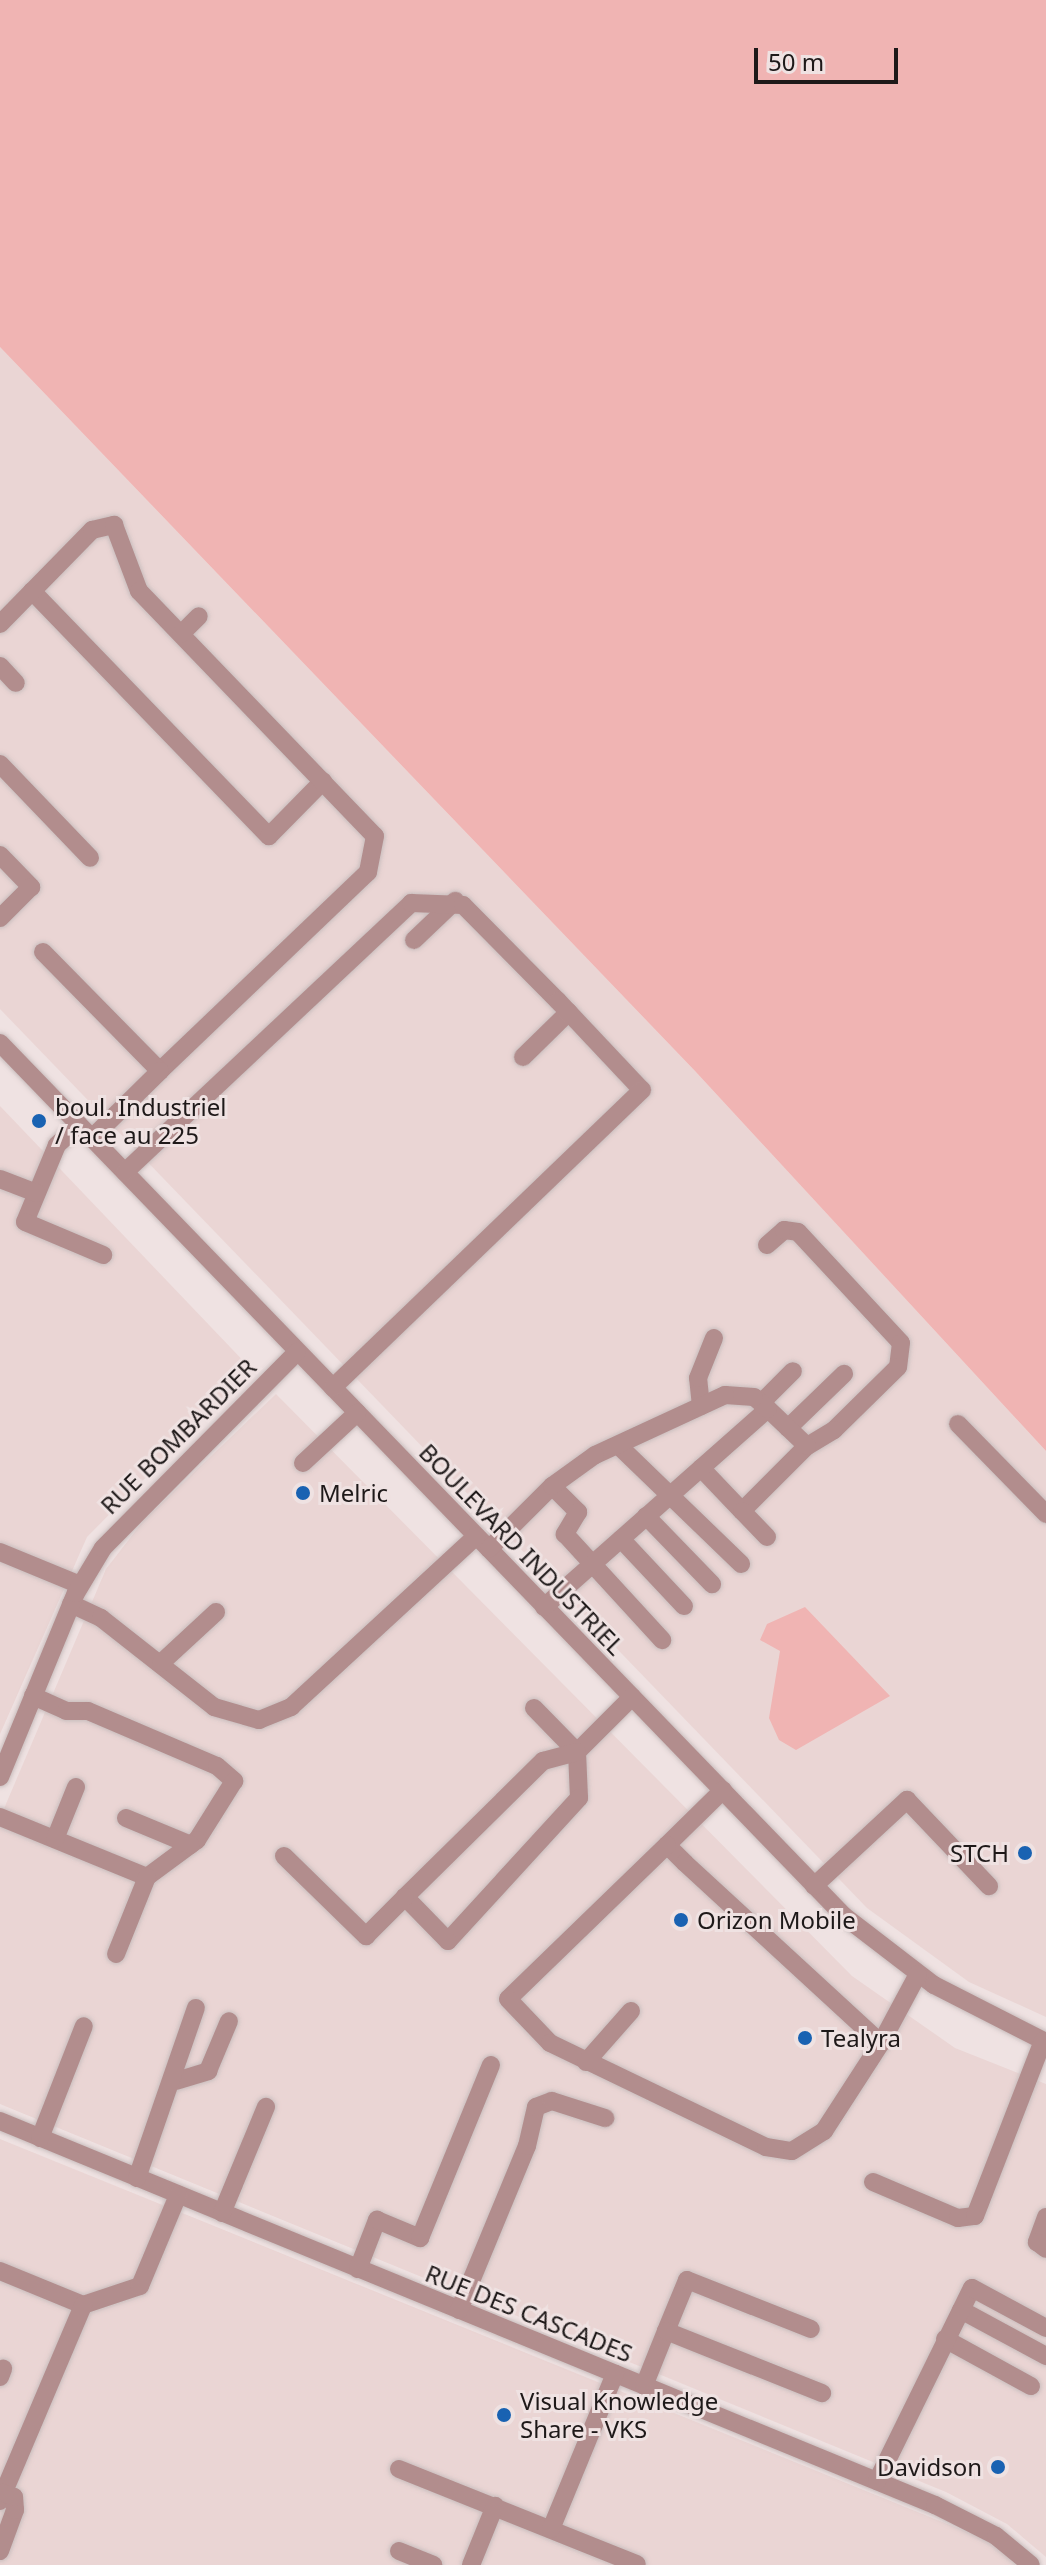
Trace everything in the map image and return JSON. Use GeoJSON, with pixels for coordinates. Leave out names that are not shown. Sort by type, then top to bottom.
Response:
{"type":"FeatureCollection","features":[{"type":"Feature","properties":{"kind":"street"},"geometry":{"type":"LineString","coordinates":[[0,624],[92,530],[114,525],[139,591],[375,836],[375,861],[160,1071],[86,1131],[57,1145],[25,1222],[103,1255]]}},
{"type":"Feature","properties":{"kind":"street"},"geometry":{"type":"LineString","coordinates":[[32,591],[269,836],[323,781]]}},
{"type":"Feature","properties":{"kind":"street"},"geometry":{"type":"LineString","coordinates":[[181,634],[199,616]]}},
{"type":"Feature","properties":{"kind":"street"},"geometry":{"type":"LineString","coordinates":[[0,666],[16,683]]}},
{"type":"Feature","properties":{"kind":"street"},"geometry":{"type":"LineString","coordinates":[[0,764],[90,858]]}},
{"type":"Feature","properties":{"kind":"street"},"geometry":{"type":"LineString","coordinates":[[0,855],[31,887],[0,918]]}},
{"type":"Feature","properties":{"kind":"street"},"geometry":{"type":"LineString","coordinates":[[414,940],[455,901]]}},
{"type":"Feature","properties":{"kind":"street"},"geometry":{"type":"LineString","coordinates":[[125,1172],[391,914],[411,903],[455,901],[569,1012],[642,1090],[333,1387]]}},
{"type":"Feature","properties":{"kind":"street"},"geometry":{"type":"LineString","coordinates":[[43,952],[160,1071]]}},
{"type":"Feature","properties":{"kind":"street"},"geometry":{"type":"LineString","coordinates":[[523,1057],[569,1012]]}},
{"type":"Feature","properties":{"kind":"street","name":"BOULEVARD INDUSTRIEL"},"geometry":{"type":"LineString","coordinates":[[0,1043],[814,1886],[918,1974],[1044,2041]]}},
{"type":"Feature","properties":{"kind":"street"},"geometry":{"type":"LineString","coordinates":[[0,1179],[36,1193]]}},
{"type":"Feature","properties":{"kind":"street"},"geometry":{"type":"LineString","coordinates":[[742,1511],[807,1446],[834,1430],[898,1367],[901,1343],[798,1232],[784,1230],[767,1245]]}},
{"type":"Feature","properties":{"kind":"street"},"geometry":{"type":"LineString","coordinates":[[701,1406],[698,1378],[714,1338]]}},
{"type":"Feature","properties":{"kind":"street","name":"RUE BOMBARDIER"},"geometry":{"type":"LineString","coordinates":[[0,1777],[80,1585],[133,1511],[297,1352]]}},
{"type":"Feature","properties":{"kind":"street"},"geometry":{"type":"LineString","coordinates":[[544,1607],[701,1468],[764,1406],[793,1371]]}},
{"type":"Feature","properties":{"kind":"street"},"geometry":{"type":"LineString","coordinates":[[788,1428],[844,1374]]}},
{"type":"Feature","properties":{"kind":"street"},"geometry":{"type":"LineString","coordinates":[[71,1604],[161,1663],[238,1719],[274,1717],[482,1543],[595,1455],[621,1448],[701,1406],[738,1394],[764,1406],[807,1446]]}},
{"type":"Feature","properties":{"kind":"street"},"geometry":{"type":"LineString","coordinates":[[303,1463],[357,1413]]}},
{"type":"Feature","properties":{"kind":"street"},"geometry":{"type":"LineString","coordinates":[[958,1424],[1046,1514]]}},
{"type":"Feature","properties":{"kind":"street"},"geometry":{"type":"LineString","coordinates":[[621,1448],[741,1564]]}},
{"type":"Feature","properties":{"kind":"street"},"geometry":{"type":"LineString","coordinates":[[701,1468],[767,1537]]}},
{"type":"Feature","properties":{"kind":"street"},"geometry":{"type":"LineString","coordinates":[[552,1486],[578,1512],[565,1534],[662,1640]]}},
{"type":"Feature","properties":{"kind":"street"},"geometry":{"type":"LineString","coordinates":[[646,1516],[712,1584]]}},
{"type":"Feature","properties":{"kind":"street"},"geometry":{"type":"LineString","coordinates":[[621,1539],[684,1606]]}},
{"type":"Feature","properties":{"kind":"street"},"geometry":{"type":"LineString","coordinates":[[0,1552],[80,1585]]}},
{"type":"Feature","properties":{"kind":"street"},"geometry":{"type":"LineString","coordinates":[[161,1663],[216,1612]]}},
{"type":"Feature","properties":{"kind":"street"},"geometry":{"type":"LineString","coordinates":[[33,1696],[66,1711],[88,1711],[229,1774],[233,1790],[191,1845],[147,1877],[116,1954]]}},
{"type":"Feature","properties":{"kind":"street"},"geometry":{"type":"LineString","coordinates":[[284,1856],[366,1936],[543,1761],[577,1752],[632,1697]]}},
{"type":"Feature","properties":{"kind":"street"},"geometry":{"type":"LineString","coordinates":[[405,1897],[448,1941],[579,1798],[577,1752],[534,1708]]}},
{"type":"Feature","properties":{"kind":"street"},"geometry":{"type":"LineString","coordinates":[[55,1839],[76,1787]]}},
{"type":"Feature","properties":{"kind":"street"},"geometry":{"type":"LineString","coordinates":[[723,1790],[508,1999],[550,2043],[766,2147],[792,2151],[824,2131],[881,2043],[918,1974]]}},
{"type":"Feature","properties":{"kind":"street"},"geometry":{"type":"LineString","coordinates":[[814,1886],[907,1800],[989,1886]]}},
{"type":"Feature","properties":{"kind":"street"},"geometry":{"type":"LineString","coordinates":[[0,1817],[147,1877]]}},
{"type":"Feature","properties":{"kind":"street"},"geometry":{"type":"LineString","coordinates":[[126,1818],[191,1845]]}},
{"type":"Feature","properties":{"kind":"street"},"geometry":{"type":"LineString","coordinates":[[667,1845],[881,2043]]}},
{"type":"Feature","properties":{"kind":"street"},"geometry":{"type":"LineString","coordinates":[[137,2178],[176,2081],[176,2058],[196,2008]]}},
{"type":"Feature","properties":{"kind":"street"},"geometry":{"type":"LineString","coordinates":[[586,2062],[631,2011]]}},
{"type":"Feature","properties":{"kind":"street"},"geometry":{"type":"LineString","coordinates":[[176,2081],[208,2071],[229,2021]]}},
{"type":"Feature","properties":{"kind":"street"},"geometry":{"type":"LineString","coordinates":[[40,2138],[84,2026]]}},
{"type":"Feature","properties":{"kind":"street"},"geometry":{"type":"LineString","coordinates":[[873,2182],[958,2218],[975,2216],[1044,2041]]}},
{"type":"Feature","properties":{"kind":"street"},"geometry":{"type":"LineString","coordinates":[[358,2269],[377,2220],[420,2238],[491,2065]]}},
{"type":"Feature","properties":{"kind":"street"},"geometry":{"type":"LineString","coordinates":[[459,2310],[527,2146],[536,2107],[552,2101],[605,2118]]}},
{"type":"Feature","properties":{"kind":"street"},"geometry":{"type":"LineString","coordinates":[[222,2213],[266,2107]]}},
{"type":"Feature","properties":{"kind":"street","name":"RUE DES CASCADES"},"geometry":{"type":"LineString","coordinates":[[0,2121],[961,2516],[1031,2565]]}},
{"type":"Feature","properties":{"kind":"street"},"geometry":{"type":"LineString","coordinates":[[0,2271],[83,2305],[140,2286],[178,2195]]}},
{"type":"Feature","properties":{"kind":"street"},"geometry":{"type":"LineString","coordinates":[[1046,2217],[1037,2242],[1046,2249]]}},
{"type":"Feature","properties":{"kind":"street"},"geometry":{"type":"LineString","coordinates":[[644,2386],[687,2280],[811,2329]]}},
{"type":"Feature","properties":{"kind":"street"},"geometry":{"type":"LineString","coordinates":[[877,2481],[972,2288],[1046,2328]]}},
{"type":"Feature","properties":{"kind":"street"},"geometry":{"type":"LineString","coordinates":[[0,2551],[15,2510],[14,2497],[2,2497],[83,2305]]}},
{"type":"Feature","properties":{"kind":"street"},"geometry":{"type":"LineString","coordinates":[[961,2310],[1046,2356]]}},
{"type":"Feature","properties":{"kind":"street"},"geometry":{"type":"LineString","coordinates":[[666,2331],[822,2393]]}},
{"type":"Feature","properties":{"kind":"street"},"geometry":{"type":"LineString","coordinates":[[945,2339],[1031,2386]]}},
{"type":"Feature","properties":{"kind":"street"},"geometry":{"type":"LineString","coordinates":[[551,2529],[615,2374]]}},
{"type":"Feature","properties":{"kind":"street"},"geometry":{"type":"LineString","coordinates":[[399,2469],[637,2564]]}},
{"type":"Feature","properties":{"kind":"street"},"geometry":{"type":"LineString","coordinates":[[471,2565],[495,2506]]}},
{"type":"Feature","properties":{"kind":"street"},"geometry":{"type":"LineString","coordinates":[[399,2551],[433,2565]]}},
{"type":"Feature","properties":{"kind":"shaded area"},"geometry":{"type":"Polygon","coordinates":[[[0,0],[1046,0],[1046,1451],[695,1071],[0,347],[0,0]]]}},
{"type":"Feature","properties":{"kind":"shaded area"},"geometry":{"type":"Polygon","coordinates":[[[0,347],[695,1071],[1046,1451],[1046,2017],[969,1982],[867,1908],[0,1009],[0,347]]]}},
{"type":"Feature","properties":{"kind":"shaded area"},"geometry":{"type":"Polygon","coordinates":[[[0,1106],[252,1370],[87,1537],[0,1734],[0,1106]]]}},
{"type":"Feature","properties":{"kind":"shaded area"},"geometry":{"type":"Polygon","coordinates":[[[276,1394],[852,1976],[955,2048],[1046,2084],[1046,2557],[1007,2524],[946,2492],[0,2104],[0,1818],[106,1569],[144,1520],[276,1394]]]}},
{"type":"Feature","properties":{"kind":"shaded area"},"geometry":{"type":"Polygon","coordinates":[[[805,1607],[890,1696],[796,1750],[779,1740],[769,1718],[780,1651],[760,1640],[767,1624],[805,1607]]]}},
{"type":"Feature","properties":{"kind":"shaded area"},"geometry":{"type":"Polygon","coordinates":[[[0,2139],[989,2541],[1016,2565],[0,2565],[0,2139]]]}},
{"type":"Feature","properties":{"kind":"place","name":"boul. Industriel / face au 225"},"geometry":{"type":"Point","coordinates":[39,1121]}},
{"type":"Feature","properties":{"kind":"place","name":"Melric"},"geometry":{"type":"Point","coordinates":[303,1493]}},
{"type":"Feature","properties":{"kind":"place","name":"STCH"},"geometry":{"type":"Point","coordinates":[1025,1853]}},
{"type":"Feature","properties":{"kind":"place","name":"Orizon Mobile"},"geometry":{"type":"Point","coordinates":[681,1920]}},
{"type":"Feature","properties":{"kind":"place","name":"Tealyra"},"geometry":{"type":"Point","coordinates":[805,2038]}},
{"type":"Feature","properties":{"kind":"place","name":"Visual Knowledge Share - VKS"},"geometry":{"type":"Point","coordinates":[504,2415]}},
{"type":"Feature","properties":{"kind":"place","name":"Davidson"},"geometry":{"type":"Point","coordinates":[998,2467]}}]}
